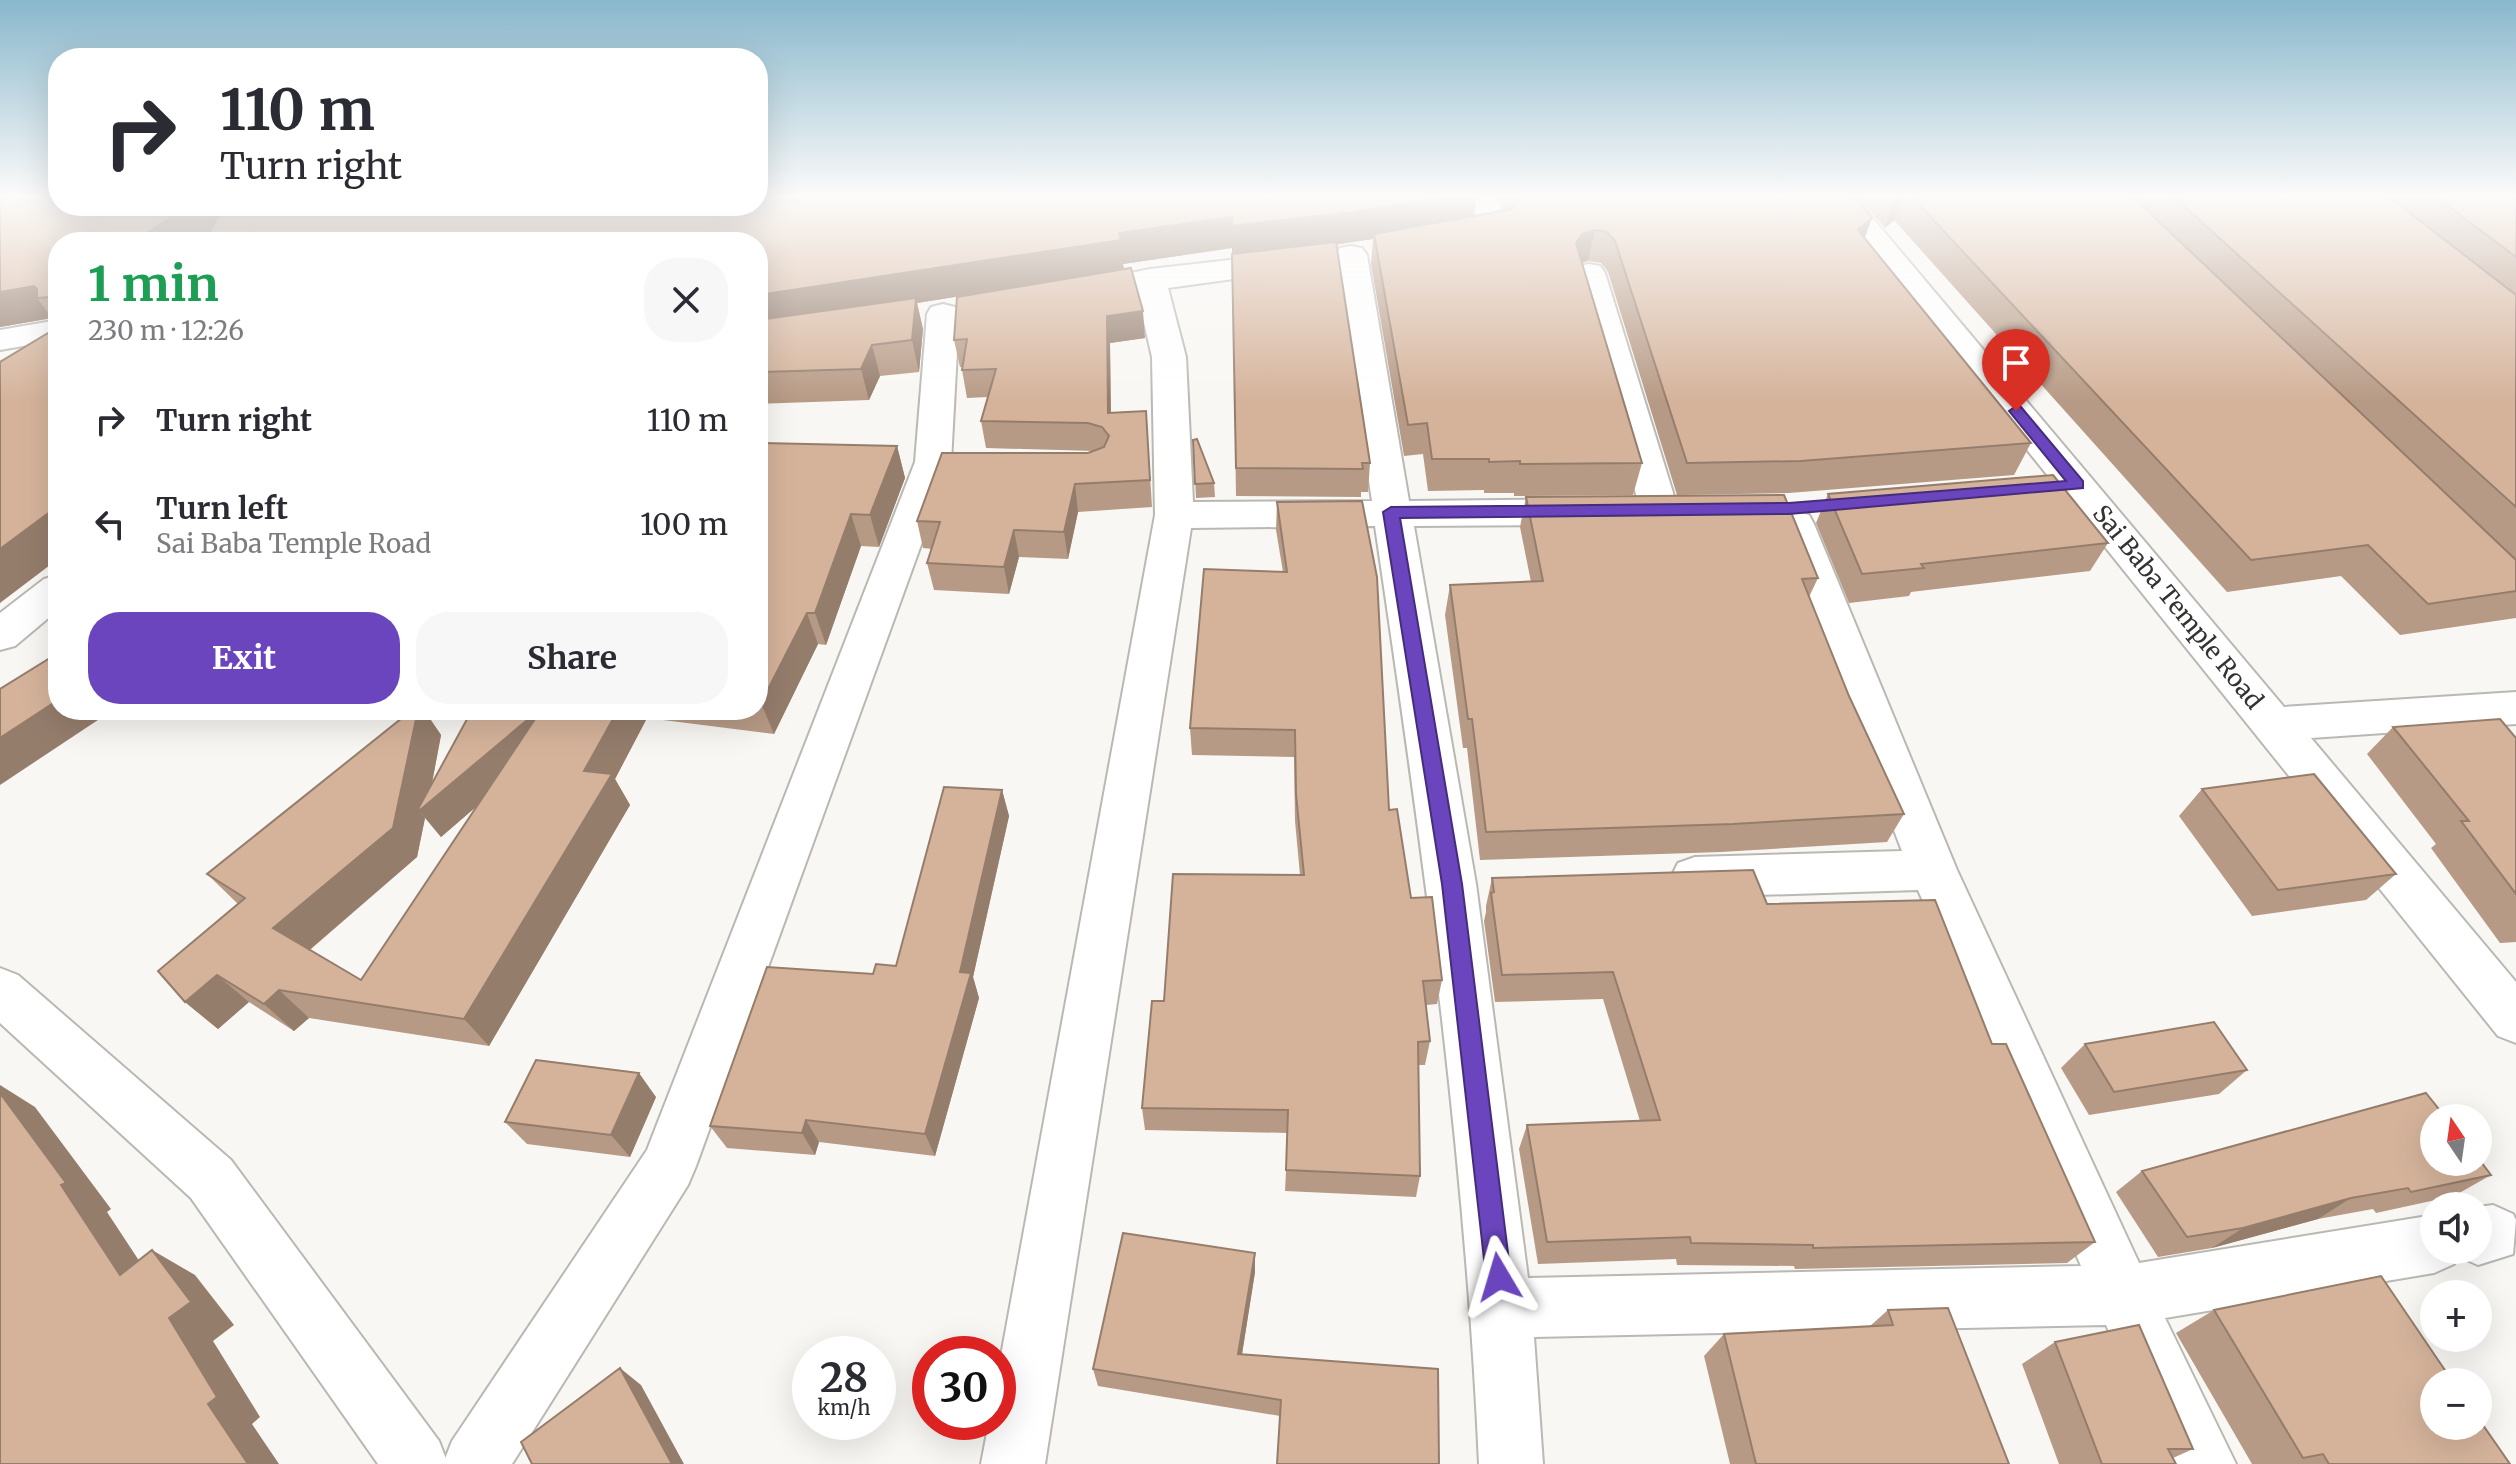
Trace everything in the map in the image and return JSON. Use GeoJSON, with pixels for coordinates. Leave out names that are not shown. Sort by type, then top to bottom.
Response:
{"type":"FeatureCollection","features":[{"type":"Feature","properties":{"kind":"street"},"geometry":{"type":"LineString","coordinates":[[1091,289],[1267,264]]}},
{"type":"Feature","properties":{"kind":"street"},"geometry":{"type":"LineString","coordinates":[[1367,264],[1391,512],[1452,884],[1502,1308],[1511,1464]]}},
{"type":"Feature","properties":{"kind":"street","name":"Sai Baba Temple Road"},"geometry":{"type":"LineString","coordinates":[[1894,264],[2516,1020]]}},
{"type":"Feature","properties":{"kind":"street"},"geometry":{"type":"LineString","coordinates":[[1174,515],[1647,512],[1589,273]]}},
{"type":"Feature","properties":{"kind":"street"},"geometry":{"type":"LineString","coordinates":[[1013,1464],[1174,515],[1169,357],[1150,279]]}},
{"type":"Feature","properties":{"kind":"street"},"geometry":{"type":"LineString","coordinates":[[475,1464],[668,1166],[933,462],[943,313]]}},
{"type":"Feature","properties":{"kind":"street"},"geometry":{"type":"LineString","coordinates":[[0,340],[48,332]]}},
{"type":"Feature","properties":{"kind":"street"},"geometry":{"type":"LineString","coordinates":[[2032,489],[2077,485]]}},
{"type":"Feature","properties":{"kind":"street"},"geometry":{"type":"LineString","coordinates":[[1790,508],[1933,870],[2123,1295],[2204,1464]]}},
{"type":"Feature","properties":{"kind":"street"},"geometry":{"type":"LineString","coordinates":[[0,635],[48,597]]}},
{"type":"Feature","properties":{"kind":"street"},"geometry":{"type":"LineString","coordinates":[[2273,724],[2516,708]]}},
{"type":"Feature","properties":{"kind":"street"},"geometry":{"type":"LineString","coordinates":[[1654,878],[1933,870]]}},
{"type":"Feature","properties":{"kind":"street"},"geometry":{"type":"LineString","coordinates":[[1452,884],[1499,883]]}},
{"type":"Feature","properties":{"kind":"street"},"geometry":{"type":"LineString","coordinates":[[0,991],[211,1179],[416,1464]]}},
{"type":"Feature","properties":{"kind":"street"},"geometry":{"type":"LineString","coordinates":[[1502,1308],[2123,1295],[2420,1246]]}},
{"type":"Feature","properties":{"kind":"building"},"geometry":{"type":"Polygon","coordinates":[[[0,264],[48,264],[48,297],[37,298],[34,286],[0,292],[0,264]]]}},
{"type":"Feature","properties":{"kind":"building"},"geometry":{"type":"Polygon","coordinates":[[[768,264],[960,264],[768,293],[768,264]]]}},
{"type":"Feature","properties":{"kind":"building"},"geometry":{"type":"Polygon","coordinates":[[[1232,264],[1339,264],[1370,463],[1362,463],[1363,469],[1236,468],[1232,264]]]}},
{"type":"Feature","properties":{"kind":"building"},"geometry":{"type":"Polygon","coordinates":[[[1379,264],[1582,264],[1642,463],[1520,464],[1520,461],[1489,462],[1489,459],[1432,459],[1427,423],[1408,425],[1379,264]]]}},
{"type":"Feature","properties":{"kind":"building"},"geometry":{"type":"Polygon","coordinates":[[[1623,264],[1886,264],[2031,443],[1801,461],[1687,463],[1623,264]]]}},
{"type":"Feature","properties":{"kind":"building"},"geometry":{"type":"Polygon","coordinates":[[[1975,264],[2204,264],[2516,560],[2516,591],[2428,604],[2368,545],[2251,560],[1975,264]]]}},
{"type":"Feature","properties":{"kind":"building"},"geometry":{"type":"Polygon","coordinates":[[[2248,264],[2476,264],[2516,295],[2516,507],[2248,264]]]}},
{"type":"Feature","properties":{"kind":"building"},"geometry":{"type":"Polygon","coordinates":[[[1131,268],[1143,311],[1107,316],[1108,413],[1146,411],[1150,480],[1075,484],[1064,532],[1014,530],[1004,567],[927,563],[940,522],[917,521],[942,453],[1088,453],[1104,447],[1109,436],[1102,427],[1088,423],[981,421],[996,369],[962,370],[967,339],[954,340],[957,297],[1131,268]]]}},
{"type":"Feature","properties":{"kind":"building"},"geometry":{"type":"Polygon","coordinates":[[[916,298],[912,340],[872,345],[861,369],[768,372],[768,319],[916,298]]]}},
{"type":"Feature","properties":{"kind":"building"},"geometry":{"type":"Polygon","coordinates":[[[48,333],[48,513],[0,549],[0,362],[48,333]]]}},
{"type":"Feature","properties":{"kind":"building"},"geometry":{"type":"Polygon","coordinates":[[[1197,439],[1214,483],[1195,484],[1193,440],[1197,439]]]}},
{"type":"Feature","properties":{"kind":"building"},"geometry":{"type":"Polygon","coordinates":[[[768,443],[897,446],[870,515],[851,514],[815,613],[807,613],[768,689],[768,443]]]}},
{"type":"Feature","properties":{"kind":"building"},"geometry":{"type":"Polygon","coordinates":[[[2053,475],[2108,543],[1921,564],[1924,568],[1862,574],[1828,494],[2053,475]]]}},
{"type":"Feature","properties":{"kind":"building"},"geometry":{"type":"Polygon","coordinates":[[[1784,495],[1818,578],[1802,579],[1849,696],[1904,814],[1733,824],[1486,832],[1472,719],[1468,719],[1450,585],[1543,581],[1526,497],[1784,495]]]}},
{"type":"Feature","properties":{"kind":"building"},"geometry":{"type":"Polygon","coordinates":[[[1362,501],[1377,577],[1389,810],[1397,809],[1411,898],[1432,897],[1442,980],[1423,981],[1430,1041],[1418,1042],[1420,1176],[1286,1170],[1288,1110],[1142,1108],[1152,1001],[1164,1001],[1173,874],[1304,875],[1296,794],[1295,730],[1190,728],[1204,569],[1287,572],[1277,502],[1362,501]]]}},
{"type":"Feature","properties":{"kind":"building"},"geometry":{"type":"Polygon","coordinates":[[[48,659],[48,707],[0,738],[0,689],[48,659]]]}},
{"type":"Feature","properties":{"kind":"building"},"geometry":{"type":"Polygon","coordinates":[[[2500,719],[2516,738],[2516,894],[2461,821],[2469,821],[2393,727],[2500,719]]]}},
{"type":"Feature","properties":{"kind":"building"},"geometry":{"type":"Polygon","coordinates":[[[400,720],[416,720],[393,828],[273,928],[361,980],[534,720],[612,720],[584,771],[612,774],[464,1019],[279,990],[264,1004],[217,975],[185,1002],[158,971],[245,898],[207,874],[400,720]]]}},
{"type":"Feature","properties":{"kind":"building"},"geometry":{"type":"Polygon","coordinates":[[[467,720],[527,720],[420,810],[467,720]]]}},
{"type":"Feature","properties":{"kind":"building"},"geometry":{"type":"Polygon","coordinates":[[[2314,774],[2396,874],[2278,890],[2202,789],[2314,774]]]}},
{"type":"Feature","properties":{"kind":"building"},"geometry":{"type":"Polygon","coordinates":[[[944,787],[1002,790],[960,972],[971,973],[925,1134],[806,1120],[802,1133],[710,1126],[767,967],[873,974],[876,964],[896,966],[944,787]]]}},
{"type":"Feature","properties":{"kind":"building"},"geometry":{"type":"Polygon","coordinates":[[[1753,870],[1767,904],[1935,900],[1992,1044],[2006,1044],[2095,1242],[1813,1248],[1813,1245],[1691,1243],[1690,1237],[1547,1242],[1527,1125],[1660,1120],[1613,972],[1502,975],[1491,893],[1494,892],[1492,878],[1753,870]]]}},
{"type":"Feature","properties":{"kind":"building"},"geometry":{"type":"Polygon","coordinates":[[[2214,1022],[2247,1070],[2114,1092],[2085,1044],[2214,1022]]]}},
{"type":"Feature","properties":{"kind":"building"},"geometry":{"type":"Polygon","coordinates":[[[536,1060],[639,1073],[611,1135],[505,1122],[536,1060]]]}},
{"type":"Feature","properties":{"kind":"building"},"geometry":{"type":"Polygon","coordinates":[[[0,1093],[66,1183],[61,1185],[120,1275],[152,1250],[191,1302],[169,1318],[217,1397],[208,1404],[248,1464],[0,1464],[0,1093]]]}},
{"type":"Feature","properties":{"kind":"building"},"geometry":{"type":"Polygon","coordinates":[[[2426,1093],[2435,1104],[2420,1104],[2420,1176],[2486,1176],[2411,1192],[2408,1188],[2351,1198],[2243,1228],[2187,1237],[2142,1171],[2426,1093]]]}},
{"type":"Feature","properties":{"kind":"building"},"geometry":{"type":"Polygon","coordinates":[[[1123,1233],[1255,1253],[1238,1354],[1438,1369],[1439,1464],[1277,1464],[1281,1400],[1093,1369],[1123,1233]]]}},
{"type":"Feature","properties":{"kind":"building"},"geometry":{"type":"Polygon","coordinates":[[[2381,1276],[2420,1333],[2420,1352],[2433,1352],[2443,1368],[2420,1368],[2420,1440],[2492,1438],[2510,1464],[2329,1464],[2323,1454],[2303,1458],[2214,1310],[2381,1276]]]}},
{"type":"Feature","properties":{"kind":"building"},"geometry":{"type":"Polygon","coordinates":[[[1948,1308],[2009,1464],[1756,1464],[1724,1334],[1893,1325],[1888,1310],[1948,1308]]]}},
{"type":"Feature","properties":{"kind":"building"},"geometry":{"type":"Polygon","coordinates":[[[2139,1325],[2193,1449],[2168,1449],[2176,1464],[2102,1464],[2055,1342],[2139,1325]]]}},
{"type":"Feature","properties":{"kind":"building"},"geometry":{"type":"Polygon","coordinates":[[[620,1368],[672,1464],[532,1464],[521,1442],[620,1368]]]}},
{"type":"Feature","properties":{"kind":"route"},"geometry":{"type":"LineString","coordinates":[[1499,1277],[1452,884],[1391,512],[1789,509],[2077,485],[2016,411]]}}]}
